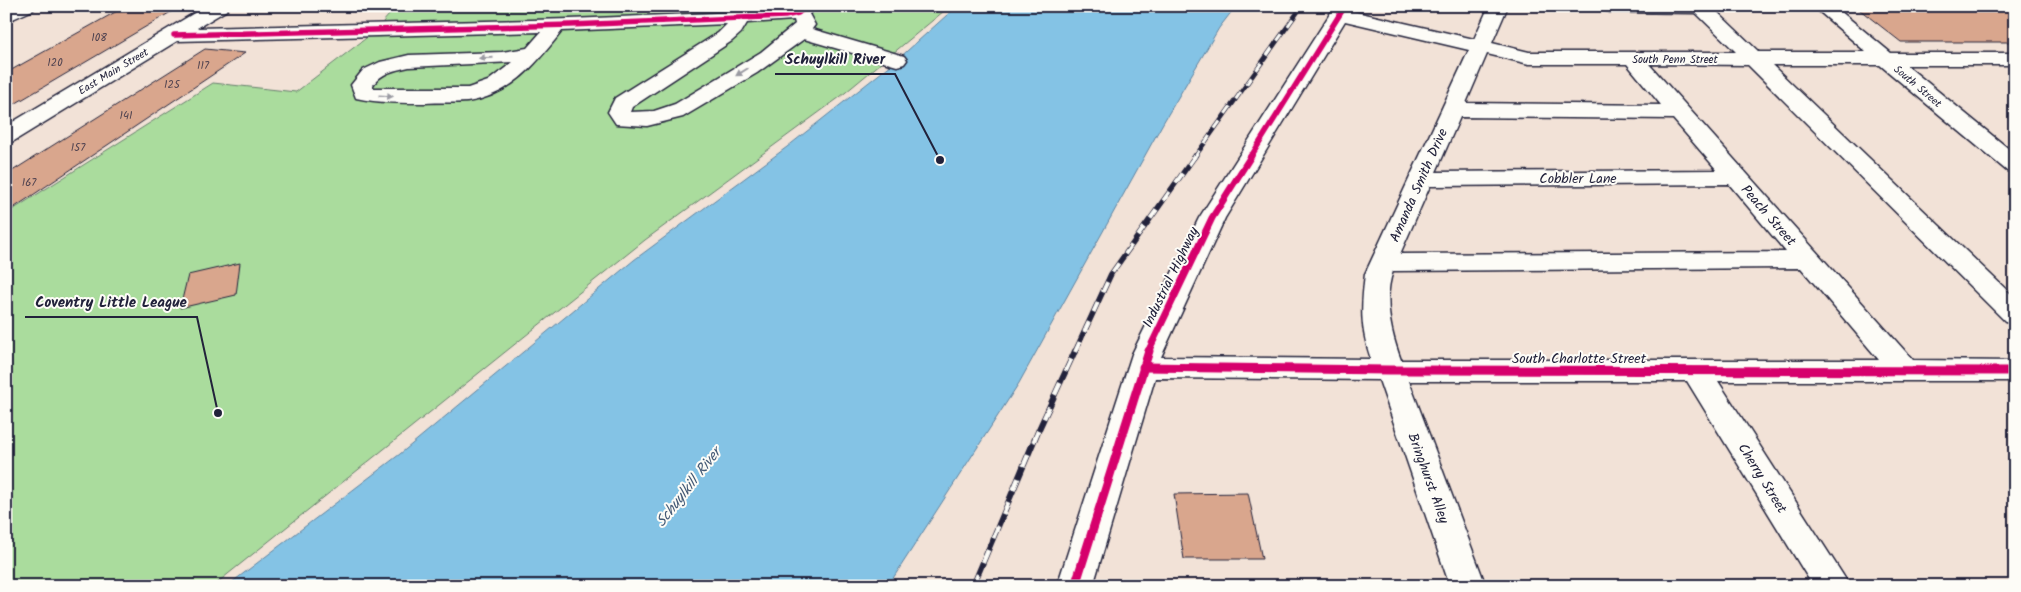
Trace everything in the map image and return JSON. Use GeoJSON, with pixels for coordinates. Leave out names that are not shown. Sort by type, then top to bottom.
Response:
{"type":"FeatureCollection","features":[{"type":"Feature","properties":{"kind":"street"},"geometry":{"type":"LineString","coordinates":[[6,16],[26,6]]}},
{"type":"Feature","properties":{"kind":"street","name":"East Main Street"},"geometry":{"type":"LineString","coordinates":[[6,136],[220,6]]}},
{"type":"Feature","properties":{"kind":"street","name":"Amanda Smith Drive"},"geometry":{"type":"LineString","coordinates":[[1389,370],[1378,337],[1375,306],[1378,274],[1499,6]]}},
{"type":"Feature","properties":{"kind":"street"},"geometry":{"type":"LineString","coordinates":[[1610,6],[1700,6],[2015,314]]}},
{"type":"Feature","properties":{"kind":"street","name":"South Street"},"geometry":{"type":"LineString","coordinates":[[1822,6],[2015,166]]}},
{"type":"Feature","properties":{"kind":"street","name":"South Penn Street"},"geometry":{"type":"LineString","coordinates":[[1342,10],[1480,48],[1529,58],[2015,59]]}},
{"type":"Feature","properties":{"kind":"street","name":"Industrial Highway"},"geometry":{"type":"LineString","coordinates":[[1075,586],[1147,354],[1212,218],[1342,10]]}},
{"type":"Feature","properties":{"kind":"street"},"geometry":{"type":"LineString","coordinates":[[389,30],[405,12]]}},
{"type":"Feature","properties":{"kind":"street"},"geometry":{"type":"LineString","coordinates":[[174,34],[556,26],[785,16],[802,17],[897,60]]}},
{"type":"Feature","properties":{"kind":"street"},"geometry":{"type":"LineString","coordinates":[[740,18],[734,29],[725,36],[623,104],[619,112],[624,119],[646,120],[667,117],[683,109],[784,46],[802,17]]}},
{"type":"Feature","properties":{"kind":"street"},"geometry":{"type":"LineString","coordinates":[[535,53],[502,58],[409,61],[388,66],[370,74],[362,85],[364,93],[385,97],[468,95],[487,90],[513,75],[535,53],[556,26]]}},
{"type":"Feature","properties":{"kind":"street","name":"Peach Street"},"geometry":{"type":"LineString","coordinates":[[1633,59],[1905,371]]}},
{"type":"Feature","properties":{"kind":"street"},"geometry":{"type":"LineString","coordinates":[[429,96],[454,60]]}},
{"type":"Feature","properties":{"kind":"street"},"geometry":{"type":"LineString","coordinates":[[1452,110],[1680,112]]}},
{"type":"Feature","properties":{"kind":"street","name":"Cobbler Lane"},"geometry":{"type":"LineString","coordinates":[[1420,179],[1736,177]]}},
{"type":"Feature","properties":{"kind":"street"},"geometry":{"type":"LineString","coordinates":[[1383,263],[1809,260]]}},
{"type":"Feature","properties":{"kind":"street","name":"South Charlotte Street"},"geometry":{"type":"LineString","coordinates":[[1143,367],[1389,370],[2015,371]]}},
{"type":"Feature","properties":{"kind":"street","name":"Bringhurst Alley"},"geometry":{"type":"LineString","coordinates":[[1389,370],[1468,586]]}},
{"type":"Feature","properties":{"kind":"street","name":"Cherry Street"},"geometry":{"type":"LineString","coordinates":[[1694,370],[1832,586]]}},
{"type":"Feature","properties":{"kind":"green space"},"geometry":{"type":"Polygon","coordinates":[[[397,6],[796,6],[796,9],[862,6],[950,6],[840,97],[645,240],[213,586],[6,586],[6,214],[213,83],[296,92],[374,32],[397,6]]]}},
{"type":"Feature","properties":{"kind":"water"},"geometry":{"type":"Polygon","coordinates":[[[957,6],[1236,6],[1219,28],[1163,123],[1019,383],[888,586],[227,586],[400,454],[634,260],[787,147],[897,60],[957,6]]]}},
{"type":"Feature","properties":{"kind":"building"},"geometry":{"type":"Polygon","coordinates":[[[126,6],[181,6],[6,109],[6,73],[126,6]]]}},
{"type":"Feature","properties":{"kind":"building"},"geometry":{"type":"Polygon","coordinates":[[[1855,6],[2015,6],[2015,42],[1901,42],[1855,6]]]}},
{"type":"Feature","properties":{"kind":"building"},"geometry":{"type":"Polygon","coordinates":[[[205,49],[245,53],[6,213],[6,175],[205,49]]]}},
{"type":"Feature","properties":{"kind":"building"},"geometry":{"type":"Polygon","coordinates":[[[240,263],[236,295],[180,308],[188,275],[240,263]]]}},
{"type":"Feature","properties":{"kind":"building"},"geometry":{"type":"Polygon","coordinates":[[[1248,493],[1262,559],[1184,559],[1174,494],[1248,493]]]}},
{"type":"Feature","properties":{"kind":"railway"},"geometry":{"type":"LineString","coordinates":[[1194,158],[1302,6]]}},
{"type":"Feature","properties":{"kind":"railway"},"geometry":{"type":"LineString","coordinates":[[1075,352],[1111,274],[1195,156]]}},
{"type":"Feature","properties":{"kind":"railway"},"geometry":{"type":"LineString","coordinates":[[973,586],[1039,429],[1075,351]]}},
{"type":"Feature","properties":{"kind":"cycle path"},"geometry":{"type":"LineString","coordinates":[[174,35],[570,25],[785,16],[798,13],[807,6]]}},
{"type":"Feature","properties":{"kind":"cycle path"},"geometry":{"type":"LineString","coordinates":[[1075,586],[1147,354],[1212,218],[1345,6]]}},
{"type":"Feature","properties":{"kind":"cycle path"},"geometry":{"type":"LineString","coordinates":[[1143,367],[1389,370],[2015,371]]}},
{"type":"Feature","properties":{"kind":"place","name":"Schuylkill River"},"geometry":{"type":"Point","coordinates":[940,160]}},
{"type":"Feature","properties":{"kind":"place","name":"Coventry Little League"},"geometry":{"type":"Point","coordinates":[218,413]}}]}
